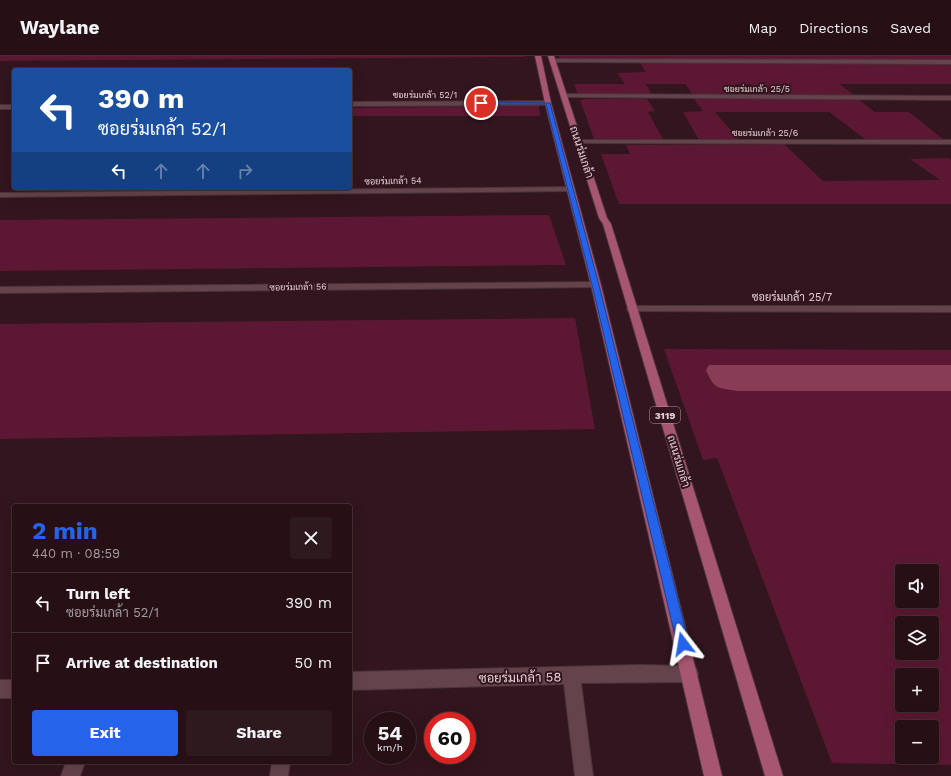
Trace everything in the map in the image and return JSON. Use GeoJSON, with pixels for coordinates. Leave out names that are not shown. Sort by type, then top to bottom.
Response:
{"type":"FeatureCollection","features":[{"type":"Feature","properties":{"kind":"main road","name":"ถนนร่มเกล้า"},"geometry":{"type":"LineString","coordinates":[[538,56],[545,98],[596,285],[690,674],[713,776]]}},
{"type":"Feature","properties":{"kind":"main road","name":"ถนนร่มเกล้า"},"geometry":{"type":"LineString","coordinates":[[552,58],[603,218],[607,224],[774,776]]}},
{"type":"Feature","properties":{"kind":"street"},"geometry":{"type":"LineString","coordinates":[[552,58],[951,62]]}},
{"type":"Feature","properties":{"kind":"street","name":"ซอยร่มเกล้า 25/5"},"geometry":{"type":"LineString","coordinates":[[563,96],[951,98]]}},
{"type":"Feature","properties":{"kind":"street","name":"ซอยร่มเกล้า 52/1"},"geometry":{"type":"LineString","coordinates":[[352,104],[524,100],[545,98]]}},
{"type":"Feature","properties":{"kind":"street"},"geometry":{"type":"LineString","coordinates":[[0,107],[12,107]]}},
{"type":"Feature","properties":{"kind":"street","name":"ซอยร่มเกล้า 25/6"},"geometry":{"type":"LineString","coordinates":[[578,142],[951,142]]}},
{"type":"Feature","properties":{"kind":"street","name":"ซอยร่มเกล้า 54"},"geometry":{"type":"LineString","coordinates":[[0,194],[570,189]]}},
{"type":"Feature","properties":{"kind":"street","name":"ซอยร่มเกล้า 56"},"geometry":{"type":"LineString","coordinates":[[0,290],[596,285]]}},
{"type":"Feature","properties":{"kind":"street","name":"ซอยร่มเกล้า 25/7"},"geometry":{"type":"LineString","coordinates":[[632,309],[951,308]]}},
{"type":"Feature","properties":{"kind":"street","name":"ซอยร่มเกล้า 58"},"geometry":{"type":"LineString","coordinates":[[352,681],[638,673],[690,674]]}},
{"type":"Feature","properties":{"kind":"street"},"geometry":{"type":"LineString","coordinates":[[571,675],[584,776]]}},
{"type":"Feature","properties":{"kind":"street"},"geometry":{"type":"LineString","coordinates":[[0,689],[12,689]]}},
{"type":"Feature","properties":{"kind":"street"},"geometry":{"type":"LineString","coordinates":[[70,776],[75,764]]}},
{"type":"Feature","properties":{"kind":"street"},"geometry":{"type":"LineString","coordinates":[[279,776],[281,764]]}},
{"type":"Feature","properties":{"kind":"shaded area"},"geometry":{"type":"Polygon","coordinates":[[[0,56],[525,56],[525,57],[0,61],[0,56]]]}},
{"type":"Feature","properties":{"kind":"shaded area"},"geometry":{"type":"Polygon","coordinates":[[[559,56],[951,56],[951,61],[560,60],[559,56]]]}},
{"type":"Feature","properties":{"kind":"shaded area"},"geometry":{"type":"Polygon","coordinates":[[[640,63],[951,63],[951,84],[840,84],[855,96],[762,96],[750,84],[735,84],[746,95],[693,95],[685,84],[646,84],[652,95],[578,95],[574,84],[625,84],[617,73],[646,72],[640,63]]]}},
{"type":"Feature","properties":{"kind":"shaded area"},"geometry":{"type":"Polygon","coordinates":[[[647,99],[655,111],[648,112],[663,139],[594,139],[580,100],[647,99]]]}},
{"type":"Feature","properties":{"kind":"shaded area"},"geometry":{"type":"Polygon","coordinates":[[[694,99],[858,99],[875,112],[909,112],[944,140],[865,139],[829,112],[715,112],[739,140],[699,140],[683,112],[703,111],[694,99]]]}},
{"type":"Feature","properties":{"kind":"shaded area"},"geometry":{"type":"Polygon","coordinates":[[[539,106],[540,116],[352,116],[352,108],[539,106]]]}},
{"type":"Feature","properties":{"kind":"shaded area"},"geometry":{"type":"Polygon","coordinates":[[[784,144],[823,181],[940,180],[910,159],[948,158],[951,160],[951,204],[619,204],[601,154],[630,154],[626,145],[784,144]]]}},
{"type":"Feature","properties":{"kind":"shaded area"},"geometry":{"type":"Polygon","coordinates":[[[549,215],[566,265],[0,271],[0,220],[549,215]]]}},
{"type":"Feature","properties":{"kind":"shaded area"},"geometry":{"type":"Polygon","coordinates":[[[575,318],[595,429],[0,439],[0,324],[575,318]]]}},
{"type":"Feature","properties":{"kind":"shaded area"},"geometry":{"type":"Polygon","coordinates":[[[664,349],[951,350],[951,365],[709,365],[738,391],[951,391],[951,765],[832,763],[717,458],[703,460],[664,349]]]}},
{"type":"Feature","properties":{"kind":"shaded area"},"geometry":{"type":"Polygon","coordinates":[[[709,365],[951,365],[951,391],[738,391],[715,385],[706,370],[709,365]]]}},
{"type":"Feature","properties":{"kind":"route"},"geometry":{"type":"LineString","coordinates":[[481,103],[548,103],[596,285],[683,644]]}}]}
